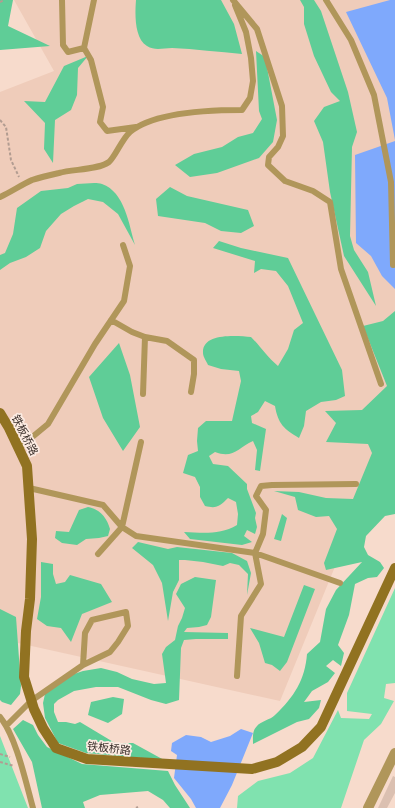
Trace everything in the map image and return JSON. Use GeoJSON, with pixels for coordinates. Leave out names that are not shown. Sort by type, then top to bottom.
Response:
{"type":"FeatureCollection","features":[{"type":"Feature","properties":{"kind":"street","name":"铁板桥路"},"geometry":{"type":"LineString","coordinates":[[0,413],[27,466],[32,546],[30,599],[26,631],[24,677],[31,702],[43,728],[56,748],[87,759],[252,769],[277,762],[302,748],[321,727],[395,568]]}},
{"type":"Feature","properties":{"kind":"street"},"geometry":{"type":"LineString","coordinates":[[368,808],[395,753]]}},
{"type":"Feature","properties":{"kind":"lane"},"geometry":{"type":"LineString","coordinates":[[62,0],[63,46],[68,52],[84,48]]}},
{"type":"Feature","properties":{"kind":"lane"},"geometry":{"type":"LineString","coordinates":[[94,0],[84,48],[91,60],[103,107],[100,122],[107,131],[136,127],[155,120],[180,114],[218,110],[242,110],[250,98],[253,81],[251,58],[246,32],[233,0]]}},
{"type":"Feature","properties":{"kind":"lane"},"geometry":{"type":"LineString","coordinates":[[233,0],[257,29],[282,106],[283,136],[278,147],[269,157],[268,165],[284,181],[313,192],[330,202],[341,268],[381,384]]}},
{"type":"Feature","properties":{"kind":"lane"},"geometry":{"type":"LineString","coordinates":[[326,0],[351,40],[374,95],[391,182],[393,265]]}},
{"type":"Feature","properties":{"kind":"lane"},"geometry":{"type":"LineString","coordinates":[[0,197],[33,180],[61,172],[94,167],[109,162],[128,134],[136,127]]}},
{"type":"Feature","properties":{"kind":"lane"},"geometry":{"type":"LineString","coordinates":[[19,448],[48,424],[124,301],[130,266],[123,245]]}},
{"type":"Feature","properties":{"kind":"lane"},"geometry":{"type":"LineString","coordinates":[[111,320],[132,332],[145,337],[167,341],[194,360],[194,374],[191,392]]}},
{"type":"Feature","properties":{"kind":"lane"},"geometry":{"type":"LineString","coordinates":[[143,394],[145,337]]}},
{"type":"Feature","properties":{"kind":"lane"},"geometry":{"type":"LineString","coordinates":[[98,554],[122,527],[141,442]]}},
{"type":"Feature","properties":{"kind":"lane"},"geometry":{"type":"LineString","coordinates":[[237,676],[240,616],[261,584],[255,553],[263,534],[266,510],[256,496],[261,486],[356,484]]}},
{"type":"Feature","properties":{"kind":"lane"},"geometry":{"type":"LineString","coordinates":[[29,488],[103,505],[122,527],[136,536],[255,553],[340,583]]}},
{"type":"Feature","properties":{"kind":"lane"},"geometry":{"type":"LineString","coordinates":[[7,725],[31,702],[82,665],[110,652],[128,626],[126,612],[92,620],[85,633],[82,665]]}},
{"type":"Feature","properties":{"kind":"lane"},"geometry":{"type":"LineString","coordinates":[[0,717],[7,725],[33,808]]}},
{"type":"Feature","properties":{"kind":"path"},"geometry":{"type":"LineString","coordinates":[[0,2],[4,0]]}},
{"type":"Feature","properties":{"kind":"path"},"geometry":{"type":"LineString","coordinates":[[0,120],[6,127],[11,160],[23,185]]}},
{"type":"Feature","properties":{"kind":"path"},"geometry":{"type":"LineString","coordinates":[[0,762],[22,769]]}},
{"type":"Feature","properties":{"kind":"shaded area"},"geometry":{"type":"Polygon","coordinates":[[[14,0],[395,0],[395,420],[280,701],[0,639],[0,92],[54,71],[14,0]]]}},
{"type":"Feature","properties":{"kind":"green space"},"geometry":{"type":"Polygon","coordinates":[[[0,0],[13,0],[8,26],[50,46],[0,50],[0,0]]]}},
{"type":"Feature","properties":{"kind":"green space"},"geometry":{"type":"Polygon","coordinates":[[[136,0],[221,0],[234,24],[242,54],[181,48],[150,48],[143,42],[136,25],[136,0]]]}},
{"type":"Feature","properties":{"kind":"green space"},"geometry":{"type":"Polygon","coordinates":[[[300,0],[314,0],[321,11],[348,92],[357,132],[352,147],[350,236],[354,250],[368,272],[376,306],[344,256],[330,192],[323,142],[314,121],[324,107],[340,101],[331,92],[314,56],[304,24],[304,7],[300,0]]]}},
{"type":"Feature","properties":{"kind":"green space"},"geometry":{"type":"Polygon","coordinates":[[[256,51],[265,57],[277,120],[273,142],[259,158],[217,173],[190,177],[175,165],[194,154],[222,147],[238,137],[253,133],[262,119],[259,111],[256,51]]]}},
{"type":"Feature","properties":{"kind":"green space"},"geometry":{"type":"Polygon","coordinates":[[[88,56],[78,68],[77,95],[71,110],[55,120],[53,163],[44,149],[45,123],[24,101],[45,102],[64,66],[88,56]]]}},
{"type":"Feature","properties":{"kind":"green space"},"geometry":{"type":"Polygon","coordinates":[[[77,184],[102,184],[110,188],[116,194],[125,210],[135,245],[118,214],[103,202],[88,199],[61,214],[46,231],[40,248],[26,257],[10,263],[0,270],[0,255],[5,253],[13,234],[17,208],[41,191],[68,188],[77,184]]]}},
{"type":"Feature","properties":{"kind":"green space"},"geometry":{"type":"Polygon","coordinates":[[[170,187],[187,196],[248,210],[254,226],[241,233],[221,231],[205,223],[158,216],[156,199],[170,187]]]}},
{"type":"Feature","properties":{"kind":"green space"},"geometry":{"type":"Polygon","coordinates":[[[219,241],[241,248],[288,258],[342,370],[345,396],[336,400],[321,402],[306,411],[304,426],[299,438],[289,432],[282,425],[275,406],[265,401],[258,412],[251,416],[252,423],[266,429],[260,471],[255,470],[257,450],[253,441],[235,452],[221,454],[215,452],[209,456],[213,464],[228,466],[247,484],[247,489],[256,513],[255,518],[257,527],[255,534],[247,530],[244,536],[252,542],[242,545],[190,539],[184,532],[218,532],[237,525],[238,514],[236,502],[228,498],[218,506],[205,506],[200,497],[200,487],[195,477],[183,473],[188,455],[198,451],[198,428],[206,421],[232,421],[241,381],[239,371],[221,369],[208,365],[203,355],[204,346],[214,338],[230,336],[251,337],[278,366],[288,349],[294,330],[303,323],[288,286],[276,271],[261,269],[254,273],[255,261],[213,248],[219,241]]]}},
{"type":"Feature","properties":{"kind":"green space"},"geometry":{"type":"Polygon","coordinates":[[[395,311],[395,514],[385,516],[366,536],[364,547],[368,555],[380,562],[384,568],[377,577],[368,578],[355,584],[349,615],[338,645],[344,653],[341,666],[333,660],[326,666],[335,673],[328,682],[312,691],[304,702],[321,700],[319,708],[309,719],[297,722],[253,744],[253,734],[255,728],[275,715],[293,695],[304,672],[307,654],[320,642],[326,609],[336,590],[362,562],[326,570],[324,563],[337,529],[329,516],[316,517],[298,510],[295,497],[274,491],[299,492],[326,498],[353,499],[372,453],[368,444],[326,442],[336,423],[325,411],[362,410],[387,386],[363,326],[383,321],[395,311]]]}},
{"type":"Feature","properties":{"kind":"green space"},"geometry":{"type":"Polygon","coordinates":[[[119,343],[130,375],[140,427],[123,451],[103,418],[89,377],[119,343]]]}},
{"type":"Feature","properties":{"kind":"green space"},"geometry":{"type":"Polygon","coordinates":[[[88,507],[96,510],[105,518],[110,529],[108,536],[86,539],[77,545],[62,543],[55,538],[56,531],[69,532],[79,510],[88,507]]]}},
{"type":"Feature","properties":{"kind":"green space"},"geometry":{"type":"Polygon","coordinates":[[[282,514],[287,518],[281,541],[274,539],[282,514]]]}},
{"type":"Feature","properties":{"kind":"green space"},"geometry":{"type":"Polygon","coordinates":[[[138,542],[168,549],[177,547],[232,553],[247,561],[251,573],[247,595],[248,574],[239,565],[230,563],[223,566],[203,562],[179,560],[179,580],[173,592],[168,621],[162,583],[153,565],[132,548],[138,542]]]}},
{"type":"Feature","properties":{"kind":"green space"},"geometry":{"type":"Polygon","coordinates":[[[41,562],[53,564],[53,574],[56,584],[65,582],[70,575],[101,584],[112,602],[82,614],[71,642],[61,628],[47,626],[37,619],[41,597],[41,562]]]}},
{"type":"Feature","properties":{"kind":"green space"},"geometry":{"type":"Polygon","coordinates":[[[195,577],[216,580],[211,617],[207,625],[187,628],[184,632],[228,633],[228,639],[184,640],[181,648],[179,700],[166,704],[151,700],[118,687],[96,687],[74,691],[54,704],[54,712],[58,722],[75,724],[80,722],[115,743],[133,743],[164,760],[86,753],[58,743],[45,718],[43,703],[45,694],[59,679],[83,671],[101,668],[117,672],[132,679],[154,684],[166,683],[162,654],[166,647],[175,640],[178,626],[185,608],[176,594],[181,584],[195,577]]]}},
{"type":"Feature","properties":{"kind":"green space"},"geometry":{"type":"Polygon","coordinates":[[[304,585],[315,589],[287,662],[280,671],[272,665],[265,663],[259,643],[250,628],[284,637],[304,585]]]}},
{"type":"Feature","properties":{"kind":"green space"},"geometry":{"type":"Polygon","coordinates":[[[395,588],[395,683],[386,684],[384,698],[394,701],[381,724],[364,740],[341,808],[237,808],[238,796],[258,781],[290,773],[313,758],[338,710],[341,718],[369,719],[372,714],[347,711],[347,693],[395,588]]]}},
{"type":"Feature","properties":{"kind":"green space"},"geometry":{"type":"Polygon","coordinates":[[[0,609],[16,617],[21,686],[20,694],[11,705],[0,700],[0,609]]]}},
{"type":"Feature","properties":{"kind":"green space"},"geometry":{"type":"Polygon","coordinates":[[[113,697],[124,699],[122,714],[108,723],[88,715],[91,702],[113,697]]]}},
{"type":"Feature","properties":{"kind":"green space"},"geometry":{"type":"Polygon","coordinates":[[[23,720],[33,725],[47,747],[82,764],[168,771],[190,808],[170,808],[163,800],[148,791],[100,795],[83,802],[85,808],[42,808],[32,762],[13,729],[23,720]]]}},
{"type":"Feature","properties":{"kind":"green space"},"geometry":{"type":"Polygon","coordinates":[[[0,736],[28,808],[0,808],[0,736]]]}},
{"type":"Feature","properties":{"kind":"water"},"geometry":{"type":"Polygon","coordinates":[[[395,0],[395,140],[387,98],[346,12],[395,0]]]}},
{"type":"Feature","properties":{"kind":"water"},"geometry":{"type":"Polygon","coordinates":[[[395,141],[395,289],[382,276],[371,256],[356,243],[355,155],[395,141]]]}},
{"type":"Feature","properties":{"kind":"water"},"geometry":{"type":"Polygon","coordinates":[[[241,729],[253,733],[232,785],[220,808],[196,808],[191,799],[174,778],[177,755],[171,751],[172,743],[186,735],[201,737],[211,742],[230,736],[241,729]]]}},
{"type":"Feature","properties":{"kind":"building"},"geometry":{"type":"Polygon","coordinates":[[[393,776],[395,777],[395,793],[387,808],[378,808],[393,776]]]}}]}
